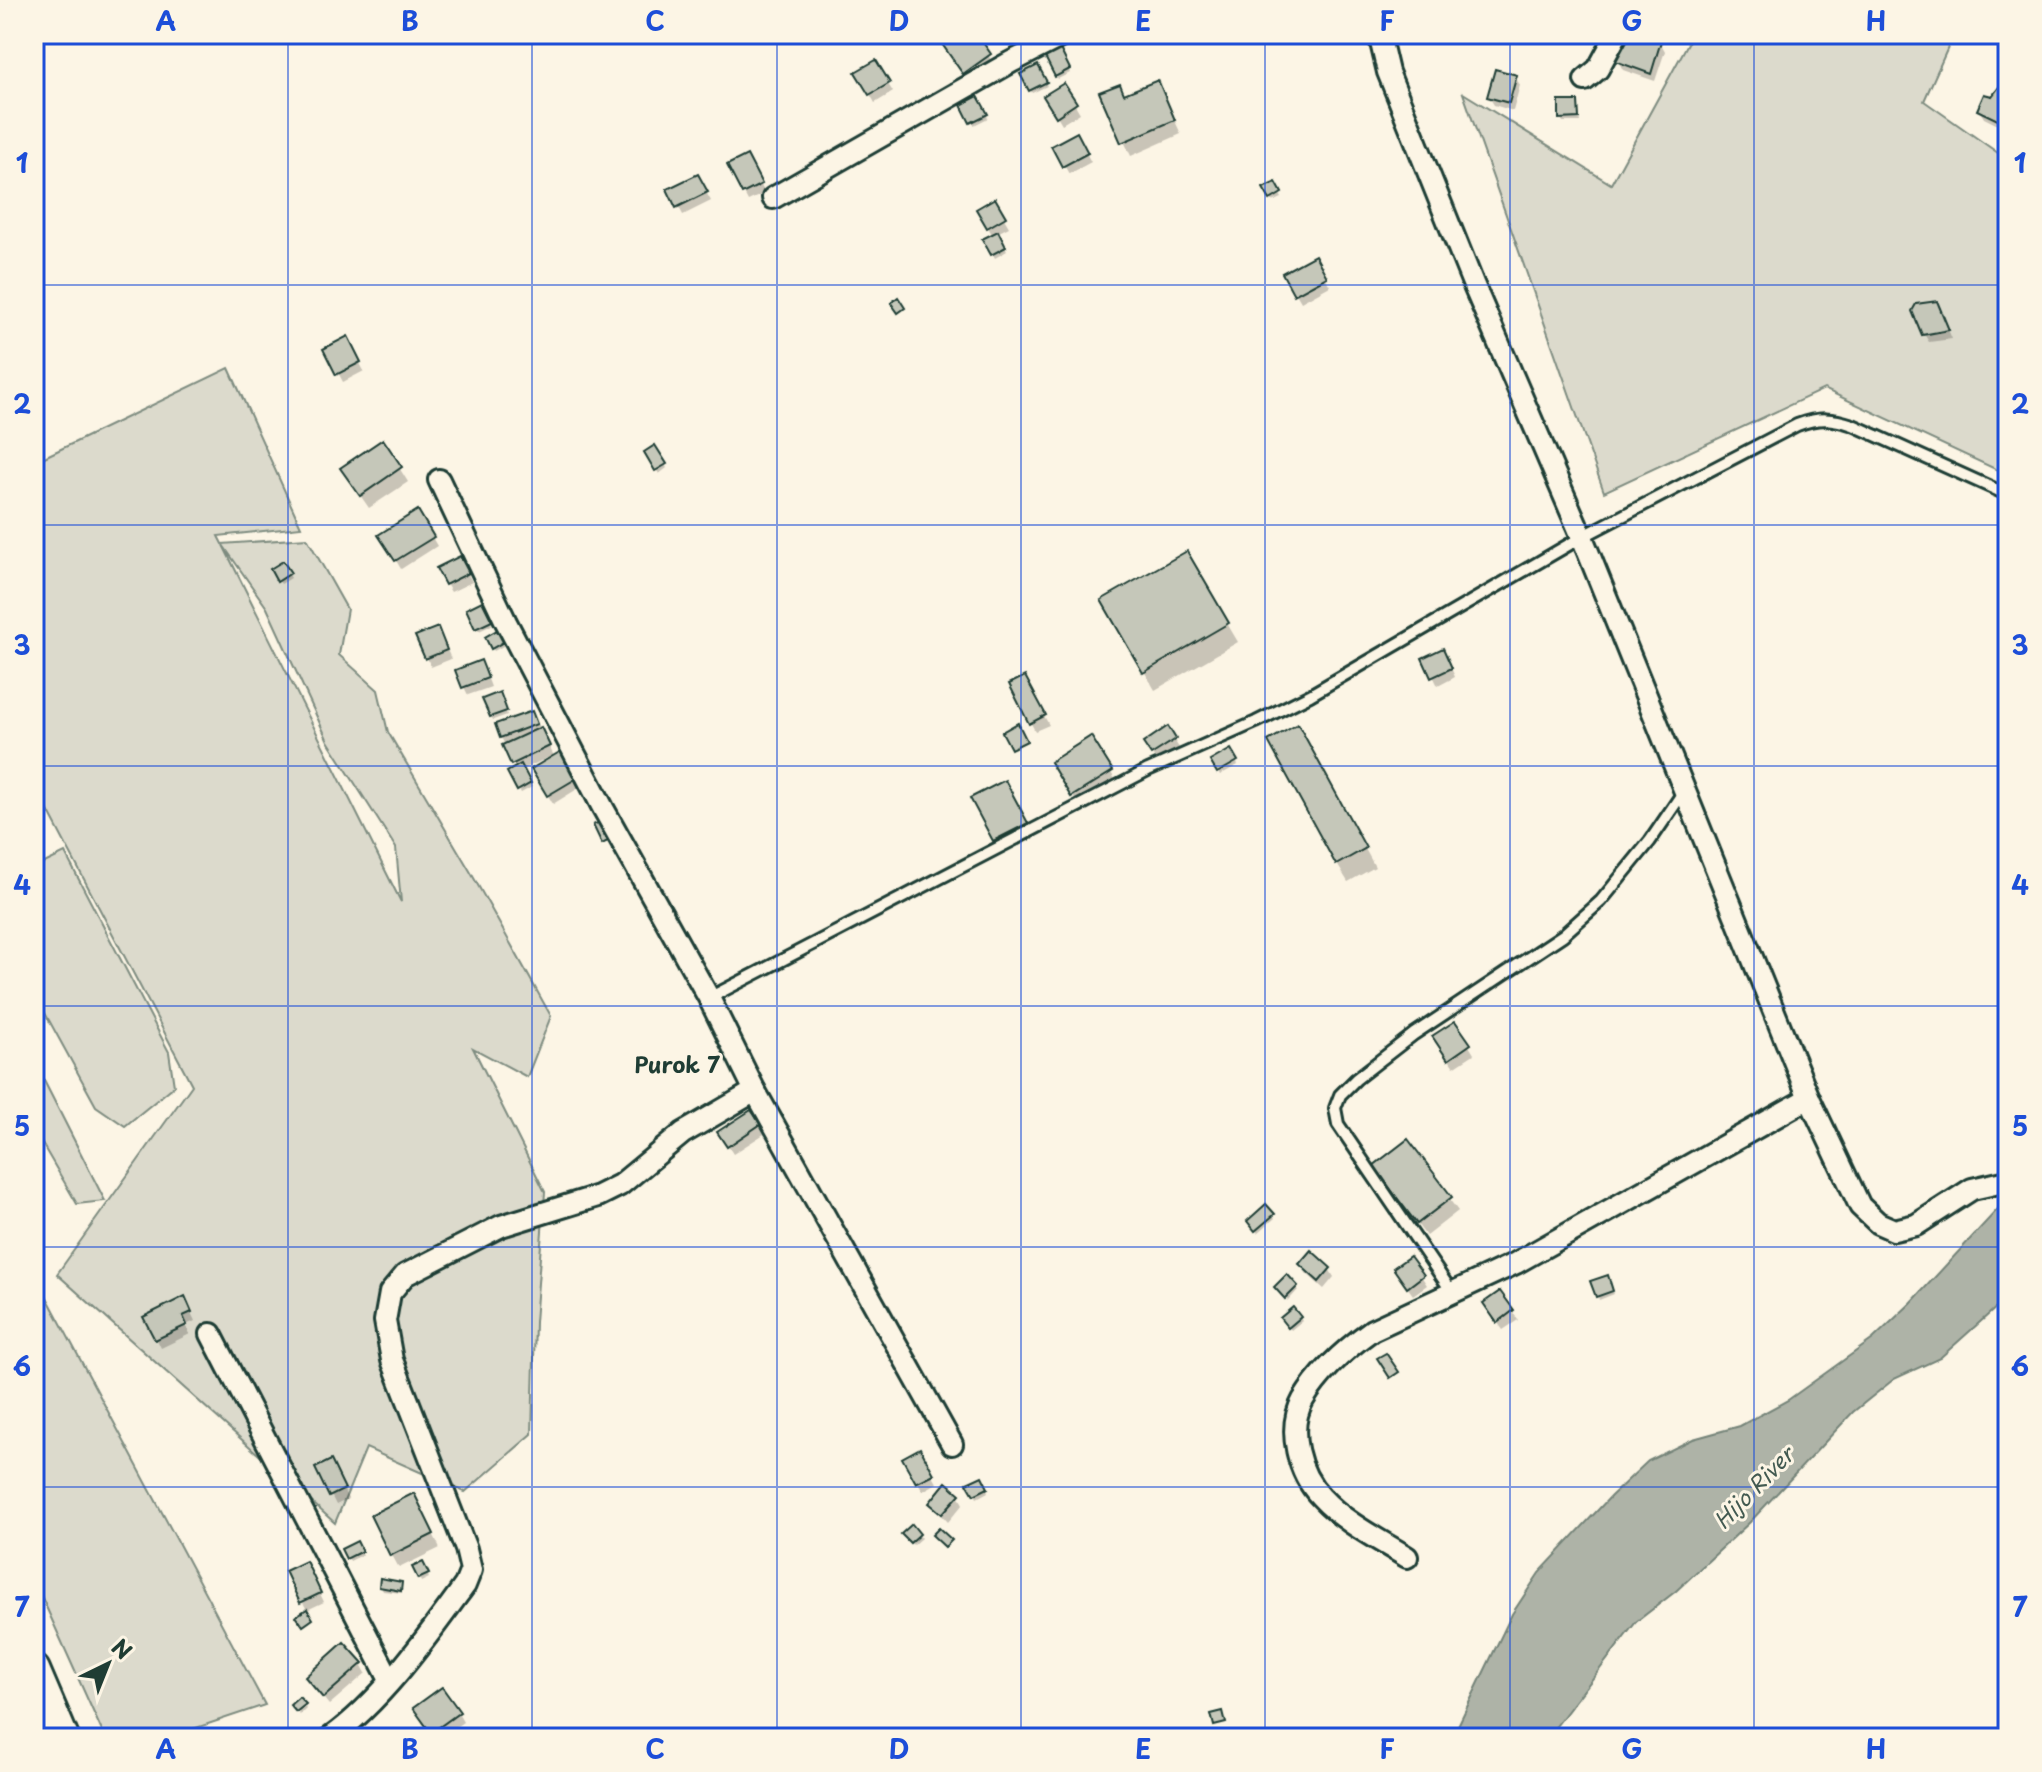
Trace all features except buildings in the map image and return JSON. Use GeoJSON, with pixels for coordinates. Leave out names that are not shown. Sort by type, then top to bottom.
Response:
{"type":"FeatureCollection","features":[{"type":"Feature","properties":{"kind":"main road"},"geometry":{"type":"LineString","coordinates":[[34,1670],[63,1738]]}},
{"type":"Feature","properties":{"kind":"street"},"geometry":{"type":"LineString","coordinates":[[773,198],[1011,62],[1066,34]]}},
{"type":"Feature","properties":{"kind":"street"},"geometry":{"type":"LineString","coordinates":[[1379,34],[1388,72],[1474,286],[1582,537],[1809,1098],[1860,1206],[1878,1223],[1894,1230],[1916,1225],[1972,1189],[2008,1181]]}},
{"type":"Feature","properties":{"kind":"street"},"geometry":{"type":"LineString","coordinates":[[1585,80],[1598,69],[1617,34]]}},
{"type":"Feature","properties":{"kind":"street"},"geometry":{"type":"LineString","coordinates":[[439,480],[506,622],[569,742],[709,998],[755,1091],[952,1444]]}},
{"type":"Feature","properties":{"kind":"street"},"geometry":{"type":"LineString","coordinates":[[330,1738],[347,1725],[390,1680],[458,1594],[471,1570],[466,1549],[392,1360],[385,1321],[390,1293],[405,1275],[501,1226],[598,1196],[620,1185],[683,1133],[755,1091]]}},
{"type":"Feature","properties":{"kind":"street"},"geometry":{"type":"LineString","coordinates":[[1407,1557],[1344,1518],[1320,1496],[1299,1464],[1296,1423],[1302,1401],[1351,1345],[1372,1330],[1516,1263],[1809,1098]]}},
{"type":"Feature","properties":{"kind":"street"},"geometry":{"type":"LineString","coordinates":[[211,1334],[390,1680]]}},
{"type":"Feature","properties":{"kind":"lane"},"geometry":{"type":"LineString","coordinates":[[709,998],[1148,770],[1310,695],[1582,537],[1797,425],[1816,418],[1831,418],[1853,425],[2008,495]]}},
{"type":"Feature","properties":{"kind":"lane"},"geometry":{"type":"LineString","coordinates":[[1452,1292],[1338,1124],[1335,1108],[1340,1095],[1379,1060],[1563,935],[1622,877],[1684,791]]}},
{"type":"Feature","properties":{"kind":"shaded area"},"geometry":{"type":"Polygon","coordinates":[[[1693,34],[1954,34],[1924,101],[2008,160],[2008,475],[1824,389],[1604,492],[1463,93],[1611,184],[1693,34]]]}},
{"type":"Feature","properties":{"kind":"shaded area"},"geometry":{"type":"Polygon","coordinates":[[[229,368],[301,527],[218,536],[222,544],[307,538],[347,609],[339,655],[378,690],[388,732],[551,1016],[527,1077],[473,1048],[545,1192],[535,1322],[532,1434],[465,1492],[366,1448],[335,1523],[57,1274],[192,1085],[34,784],[34,462],[229,368]],[[223,545],[401,902],[396,848],[328,741],[267,608],[223,545]]]}},
{"type":"Feature","properties":{"kind":"shaded area"},"geometry":{"type":"Polygon","coordinates":[[[65,853],[169,1052],[174,1086],[125,1126],[96,1106],[34,993],[34,868],[65,853]]]}},
{"type":"Feature","properties":{"kind":"shaded area"},"geometry":{"type":"Polygon","coordinates":[[[34,1061],[105,1201],[77,1204],[34,1130],[34,1061]]]}},
{"type":"Feature","properties":{"kind":"shaded area"},"geometry":{"type":"Polygon","coordinates":[[[34,1273],[265,1705],[166,1738],[105,1738],[34,1580],[34,1273]]]}},
{"type":"Feature","properties":{"kind":"water","name":"Hijo River"},"geometry":{"type":"Polygon","coordinates":[[[2008,1198],[2008,1297],[1940,1358],[1894,1379],[1853,1412],[1750,1522],[1676,1591],[1636,1622],[1547,1738],[1452,1738],[1512,1614],[1539,1573],[1611,1496],[1648,1461],[1693,1439],[1740,1426],[1788,1400],[1873,1339],[1911,1303],[2008,1198]]]}},
{"type":"Feature","properties":{"kind":"district","name":"Purok 7"},"geometry":{"type":"Point","coordinates":[677,1065]}}]}
